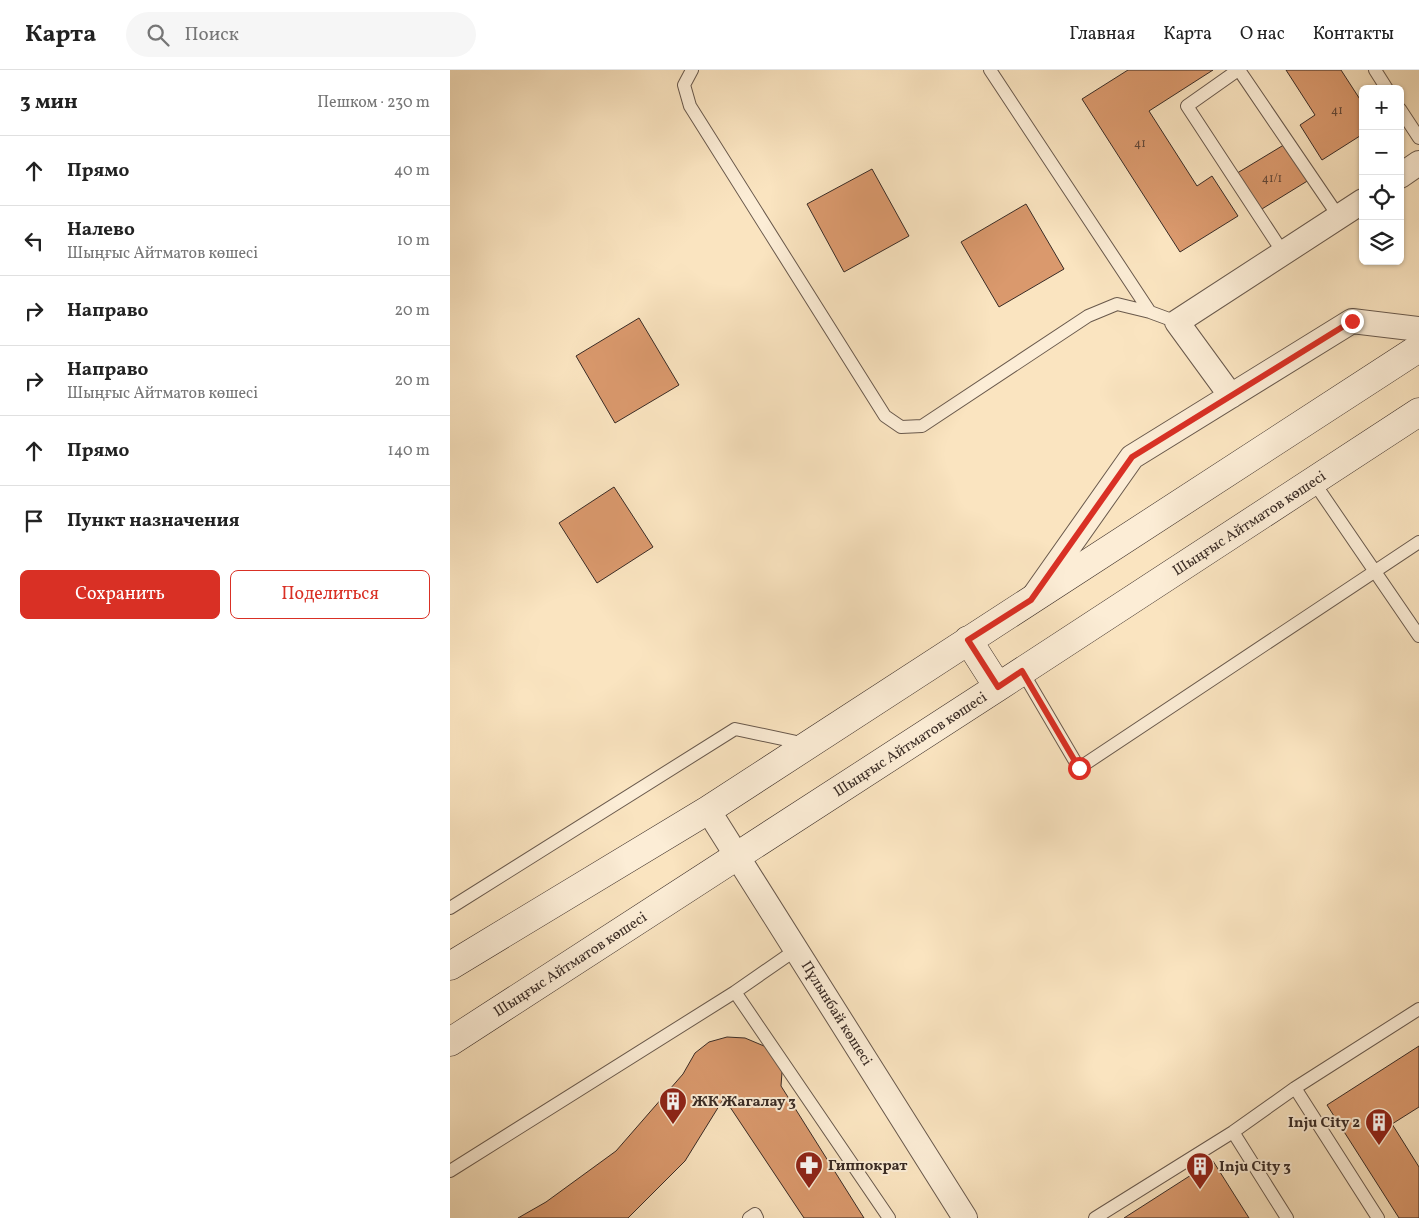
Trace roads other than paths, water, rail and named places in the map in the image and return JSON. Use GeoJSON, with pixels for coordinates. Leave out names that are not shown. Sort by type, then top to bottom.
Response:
{"type":"FeatureCollection","features":[{"type":"Feature","properties":{"kind":"main road"},"geometry":{"type":"LineString","coordinates":[[450,966],[708,810],[1419,348]]}},
{"type":"Feature","properties":{"kind":"main road"},"geometry":{"type":"LineString","coordinates":[[1372,442],[1399,410],[1419,391]]}},
{"type":"Feature","properties":{"kind":"main road","name":"Шыңғыс Айтматов көшесі"},"geometry":{"type":"LineString","coordinates":[[450,1042],[1419,412]]}},
{"type":"Feature","properties":{"kind":"main road"},"geometry":{"type":"LineString","coordinates":[[968,640],[998,687]]}},
{"type":"Feature","properties":{"kind":"street"},"geometry":{"type":"LineString","coordinates":[[1401,175],[1419,163]]}},
{"type":"Feature","properties":{"kind":"street"},"geometry":{"type":"LineString","coordinates":[[1231,396],[1177,322],[1359,205]]}},
{"type":"Feature","properties":{"kind":"street"},"geometry":{"type":"LineString","coordinates":[[1031,600],[1132,457],[1352,321],[1419,329]]}},
{"type":"Feature","properties":{"kind":"street","name":"Пұлынбай көшесі"},"geometry":{"type":"LineString","coordinates":[[708,810],[965,1218]]}},
{"type":"Feature","properties":{"kind":"lane"},"geometry":{"type":"LineString","coordinates":[[692,70],[684,85],[690,106],[885,416],[901,427],[922,426],[1088,316],[1118,304],[1150,312],[1177,322]]}},
{"type":"Feature","properties":{"kind":"lane"},"geometry":{"type":"LineString","coordinates":[[990,70],[1150,312]]}},
{"type":"Feature","properties":{"kind":"lane"},"geometry":{"type":"LineString","coordinates":[[1284,254],[1187,106],[1238,70],[1340,217]]}},
{"type":"Feature","properties":{"kind":"lane"},"geometry":{"type":"LineString","coordinates":[[1375,70],[1384,85]]}},
{"type":"Feature","properties":{"kind":"lane"},"geometry":{"type":"LineString","coordinates":[[1404,115],[1419,138]]}},
{"type":"Feature","properties":{"kind":"lane"},"geometry":{"type":"LineString","coordinates":[[1313,480],[1419,636]]}},
{"type":"Feature","properties":{"kind":"lane"},"geometry":{"type":"LineString","coordinates":[[1022,671],[1079,768],[1419,542]]}},
{"type":"Feature","properties":{"kind":"lane"},"geometry":{"type":"LineString","coordinates":[[450,908],[735,730],[809,744]]}},
{"type":"Feature","properties":{"kind":"lane"},"geometry":{"type":"LineString","coordinates":[[450,1171],[735,992],[797,949]]}},
{"type":"Feature","properties":{"kind":"lane"},"geometry":{"type":"LineString","coordinates":[[735,992],[889,1218]]}},
{"type":"Feature","properties":{"kind":"lane"},"geometry":{"type":"LineString","coordinates":[[1095,1218],[1233,1132],[1295,1088],[1419,1009]]}},
{"type":"Feature","properties":{"kind":"lane"},"geometry":{"type":"LineString","coordinates":[[1295,1088],[1378,1218]]}},
{"type":"Feature","properties":{"kind":"lane"},"geometry":{"type":"LineString","coordinates":[[1233,1132],[1287,1218]]}},
{"type":"Feature","properties":{"kind":"lane"},"geometry":{"type":"LineString","coordinates":[[749,1218],[755,1214],[757,1218]]}},
{"type":"Feature","properties":{"kind":"place","name":"ЖК Жагалау 3"},"geometry":{"type":"Point","coordinates":[673,1125]}},
{"type":"Feature","properties":{"kind":"place","name":"Inju City 2"},"geometry":{"type":"Point","coordinates":[1379,1146]}},
{"type":"Feature","properties":{"kind":"place","name":"Гиппократ"},"geometry":{"type":"Point","coordinates":[809,1189]}},
{"type":"Feature","properties":{"kind":"place","name":"Inju City 3"},"geometry":{"type":"Point","coordinates":[1200,1190]}}]}
